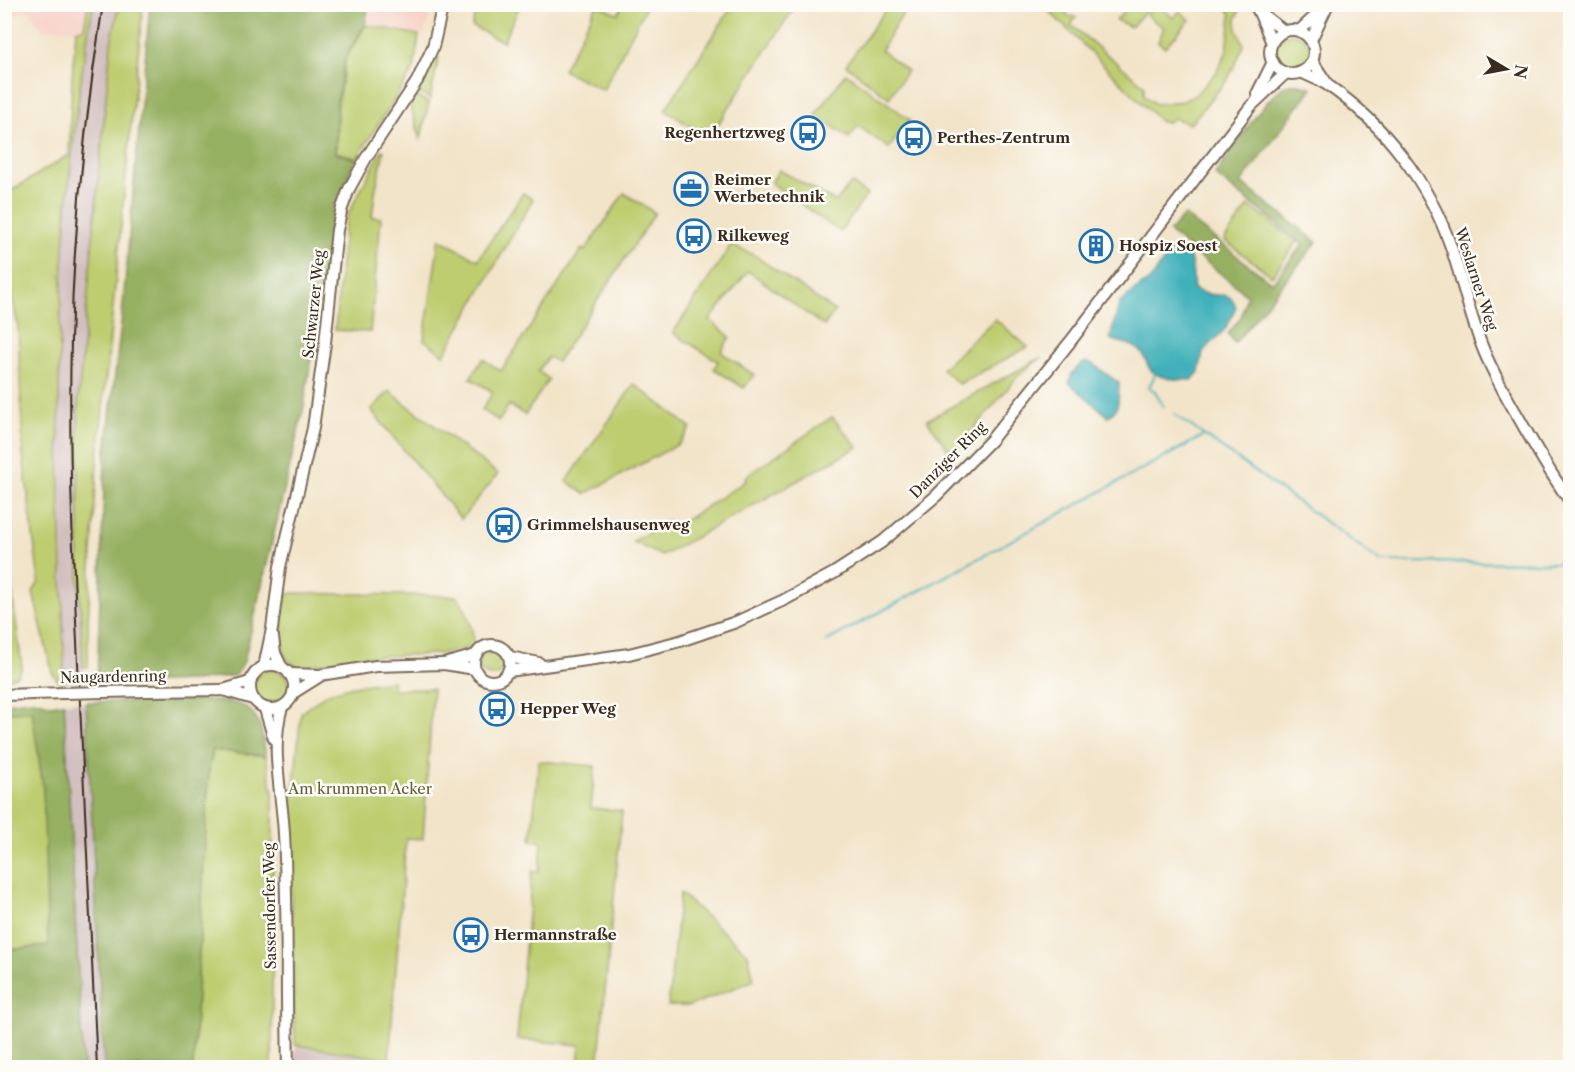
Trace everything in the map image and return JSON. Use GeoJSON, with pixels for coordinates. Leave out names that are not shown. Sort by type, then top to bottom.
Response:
{"type":"FeatureCollection","features":[{"type":"Feature","properties":{"kind":"main road","name":"Schwarzer Weg"},"geometry":{"type":"LineString","coordinates":[[264,667],[272,629],[280,567],[313,428],[337,230],[342,208],[349,189],[366,158],[417,81],[433,47],[442,4]]}},
{"type":"Feature","properties":{"kind":"main road"},"geometry":{"type":"LineString","coordinates":[[1299,31],[1328,4],[1311,40]]}},
{"type":"Feature","properties":{"kind":"main road"},"geometry":{"type":"LineString","coordinates":[[1256,8],[1284,31]]}},
{"type":"Feature","properties":{"kind":"main road"},"geometry":{"type":"LineString","coordinates":[[1256,8],[1272,43]]}},
{"type":"Feature","properties":{"kind":"main road"},"geometry":{"type":"LineString","coordinates":[[1284,31],[1299,31],[1311,40],[1314,47],[1312,61],[1301,72],[1286,73],[1273,62],[1270,53],[1272,43],[1284,31]]}},
{"type":"Feature","properties":{"kind":"main road","name":"Weslarner Weg"},"geometry":{"type":"LineString","coordinates":[[1312,61],[1328,85]]}},
{"type":"Feature","properties":{"kind":"main road","name":"Danziger Ring"},"geometry":{"type":"LineString","coordinates":[[1251,106],[1273,62]]}},
{"type":"Feature","properties":{"kind":"main road","name":"Weslarner Weg"},"geometry":{"type":"LineString","coordinates":[[1301,72],[1328,85],[1376,126],[1394,145],[1426,193],[1450,245],[1469,308],[1494,372],[1544,462],[1570,501]]}},
{"type":"Feature","properties":{"kind":"main road","name":"Danziger Ring"},"geometry":{"type":"LineString","coordinates":[[509,671],[545,664],[629,654],[680,641],[736,622],[824,579],[882,542],[936,496],[991,440],[1070,342],[1251,106],[1286,73]]}},
{"type":"Feature","properties":{"kind":"main road","name":"Schwarzer Weg"},"geometry":{"type":"LineString","coordinates":[[272,629],[275,653],[285,671]]}},
{"type":"Feature","properties":{"kind":"main road"},"geometry":{"type":"LineString","coordinates":[[486,645],[500,646],[510,657],[509,671],[499,680],[492,682],[479,676],[475,669],[476,655],[486,645]]}},
{"type":"Feature","properties":{"kind":"main road"},"geometry":{"type":"LineString","coordinates":[[444,664],[476,655]]}},
{"type":"Feature","properties":{"kind":"main road","name":"Danziger Ring"},"geometry":{"type":"LineString","coordinates":[[510,657],[545,664]]}},
{"type":"Feature","properties":{"kind":"main road"},"geometry":{"type":"LineString","coordinates":[[285,671],[293,683],[293,693],[289,701],[273,710],[258,705],[253,699],[250,681],[258,670],[273,665],[285,671],[320,675],[376,666],[444,664],[475,669]]}},
{"type":"Feature","properties":{"kind":"main road"},"geometry":{"type":"LineString","coordinates":[[293,693],[320,675]]}},
{"type":"Feature","properties":{"kind":"main road","name":"Naugardenring"},"geometry":{"type":"LineString","coordinates":[[4,695],[223,690],[250,681]]}},
{"type":"Feature","properties":{"kind":"main road","name":"Naugardenring"},"geometry":{"type":"LineString","coordinates":[[223,690],[253,699]]}},
{"type":"Feature","properties":{"kind":"main road","name":"Sassendorfer Weg"},"geometry":{"type":"LineString","coordinates":[[282,707],[276,745],[284,835],[288,1068]]}},
{"type":"Feature","properties":{"kind":"main road","name":"Sassendorfer Weg"},"geometry":{"type":"LineString","coordinates":[[265,709],[276,745]]}},
{"type":"Feature","properties":{"kind":"shaded area"},"geometry":{"type":"Polygon","coordinates":[[[5,5],[88,5],[84,28],[76,30],[55,28],[43,31],[28,9],[11,16],[5,5]]]}},
{"type":"Feature","properties":{"kind":"shaded area"},"geometry":{"type":"Polygon","coordinates":[[[93,5],[119,5],[111,43],[79,580],[83,684],[64,684],[60,337],[65,229],[75,122],[93,5]]]}},
{"type":"Feature","properties":{"kind":"shaded area"},"geometry":{"type":"Polygon","coordinates":[[[373,5],[432,5],[424,35],[368,24],[373,5]]]}},
{"type":"Feature","properties":{"kind":"shaded area"},"geometry":{"type":"Polygon","coordinates":[[[86,702],[104,1067],[83,1067],[64,703],[86,702]]]}},
{"type":"Feature","properties":{"kind":"shaded area"},"geometry":{"type":"Polygon","coordinates":[[[296,1047],[439,1067],[290,1068],[296,1047]]]}},
{"type":"Feature","properties":{"kind":"green space"},"geometry":{"type":"Polygon","coordinates":[[[88,5],[93,5],[72,150],[64,247],[60,344],[59,429],[64,684],[57,680],[52,672],[33,592],[39,582],[23,456],[18,326],[5,263],[4,195],[69,155],[76,30],[84,28],[88,5]]]}},
{"type":"Feature","properties":{"kind":"green space"},"geometry":{"type":"Polygon","coordinates":[[[119,5],[143,5],[97,467],[88,622],[88,667],[83,667],[79,580],[78,400],[111,43],[119,5]]]}},
{"type":"Feature","properties":{"kind":"green space"},"geometry":{"type":"Polygon","coordinates":[[[150,5],[369,5],[365,25],[345,58],[337,101],[335,153],[356,159],[333,209],[304,406],[244,661],[236,675],[195,681],[97,684],[105,458],[122,316],[150,5]]]}},
{"type":"Feature","properties":{"kind":"green space"},"geometry":{"type":"Polygon","coordinates":[[[477,5],[520,5],[503,42],[472,26],[477,5]]]}},
{"type":"Feature","properties":{"kind":"green space"},"geometry":{"type":"Polygon","coordinates":[[[597,5],[618,14],[623,5],[647,5],[603,90],[563,70],[597,5]]]}},
{"type":"Feature","properties":{"kind":"green space"},"geometry":{"type":"Polygon","coordinates":[[[733,5],[796,5],[709,138],[665,110],[733,5]]]}},
{"type":"Feature","properties":{"kind":"green space"},"geometry":{"type":"Polygon","coordinates":[[[889,5],[908,5],[881,50],[907,71],[889,98],[846,65],[889,5]]]}},
{"type":"Feature","properties":{"kind":"green space"},"geometry":{"type":"Polygon","coordinates":[[[1043,5],[1067,5],[1067,16],[1076,17],[1071,25],[1144,85],[1144,96],[1156,104],[1183,101],[1195,95],[1216,73],[1227,51],[1231,15],[1225,5],[1234,5],[1239,12],[1236,25],[1244,45],[1228,79],[1190,124],[1174,118],[1168,122],[1161,122],[1043,5]]]}},
{"type":"Feature","properties":{"kind":"green space"},"geometry":{"type":"Polygon","coordinates":[[[1130,5],[1151,5],[1131,27],[1116,20],[1130,5]]]}},
{"type":"Feature","properties":{"kind":"green space"},"geometry":{"type":"Polygon","coordinates":[[[1155,5],[1160,5],[1173,18],[1180,11],[1190,20],[1165,47],[1158,42],[1164,28],[1146,15],[1155,5]]]}},
{"type":"Feature","properties":{"kind":"green space"},"geometry":{"type":"Polygon","coordinates":[[[366,25],[419,35],[414,69],[357,158],[336,152],[338,101],[346,58],[366,25]]]}},
{"type":"Feature","properties":{"kind":"green space"},"geometry":{"type":"Polygon","coordinates":[[[1293,34],[1306,39],[1311,52],[1306,65],[1293,70],[1280,65],[1275,52],[1280,39],[1293,34]]]}},
{"type":"Feature","properties":{"kind":"green space"},"geometry":{"type":"Polygon","coordinates":[[[435,57],[439,58],[430,99],[420,93],[420,88],[435,57]]]}},
{"type":"Feature","properties":{"kind":"green space"},"geometry":{"type":"Polygon","coordinates":[[[846,73],[910,120],[889,148],[858,126],[849,138],[816,114],[846,73]]]}},
{"type":"Feature","properties":{"kind":"green space"},"geometry":{"type":"Polygon","coordinates":[[[1289,84],[1312,88],[1241,183],[1317,242],[1235,343],[1228,334],[1241,317],[1247,295],[1169,232],[1184,215],[1272,283],[1303,244],[1215,175],[1260,110],[1289,84]]]}},
{"type":"Feature","properties":{"kind":"green space"},"geometry":{"type":"Polygon","coordinates":[[[416,96],[429,103],[420,141],[410,105],[416,96]]]}},
{"type":"Feature","properties":{"kind":"green space"},"geometry":{"type":"Polygon","coordinates":[[[382,150],[384,151],[372,217],[381,218],[370,332],[335,330],[344,231],[348,214],[382,150]]]}},
{"type":"Feature","properties":{"kind":"green space"},"geometry":{"type":"Polygon","coordinates":[[[779,170],[836,202],[851,183],[867,195],[840,232],[771,183],[779,170]]]}},
{"type":"Feature","properties":{"kind":"green space"},"geometry":{"type":"Polygon","coordinates":[[[523,193],[533,199],[444,355],[424,340],[439,239],[478,260],[523,193]]]}},
{"type":"Feature","properties":{"kind":"green space"},"geometry":{"type":"Polygon","coordinates":[[[624,193],[655,213],[557,362],[548,357],[538,371],[549,379],[525,415],[509,405],[499,421],[482,410],[493,392],[470,378],[483,359],[501,371],[582,249],[585,251],[624,193]]]}},
{"type":"Feature","properties":{"kind":"green space"},"geometry":{"type":"Polygon","coordinates":[[[1249,206],[1297,242],[1272,276],[1224,240],[1249,206]]]}},
{"type":"Feature","properties":{"kind":"green space"},"geometry":{"type":"Polygon","coordinates":[[[731,245],[752,254],[835,311],[824,326],[748,271],[710,320],[730,337],[721,352],[754,375],[744,388],[714,369],[718,361],[673,333],[731,245]]]}},
{"type":"Feature","properties":{"kind":"green space"},"geometry":{"type":"Polygon","coordinates":[[[995,319],[1028,347],[959,384],[942,369],[995,319]]]}},
{"type":"Feature","properties":{"kind":"green space"},"geometry":{"type":"Polygon","coordinates":[[[1042,357],[1018,376],[952,455],[927,420],[1042,357]]]}},
{"type":"Feature","properties":{"kind":"green space"},"geometry":{"type":"Polygon","coordinates":[[[634,384],[691,428],[679,444],[585,494],[567,481],[634,384]]]}},
{"type":"Feature","properties":{"kind":"green space"},"geometry":{"type":"Polygon","coordinates":[[[389,391],[498,474],[461,519],[371,410],[389,391]]]}},
{"type":"Feature","properties":{"kind":"green space"},"geometry":{"type":"Polygon","coordinates":[[[832,417],[858,447],[662,556],[633,542],[667,521],[672,529],[746,481],[745,477],[832,417]]]}},
{"type":"Feature","properties":{"kind":"green space"},"geometry":{"type":"Polygon","coordinates":[[[4,530],[22,667],[18,675],[5,680],[4,530]]]}},
{"type":"Feature","properties":{"kind":"green space"},"geometry":{"type":"Polygon","coordinates":[[[287,594],[456,596],[469,619],[474,646],[435,654],[368,657],[299,667],[287,659],[282,637],[285,599],[287,594]]]}},
{"type":"Feature","properties":{"kind":"green space"},"geometry":{"type":"Polygon","coordinates":[[[492,650],[501,654],[505,663],[501,672],[492,676],[483,672],[479,663],[483,654],[492,650]]]}},
{"type":"Feature","properties":{"kind":"green space"},"geometry":{"type":"Polygon","coordinates":[[[271,670],[284,675],[289,688],[284,701],[271,706],[258,701],[253,688],[258,675],[271,670]]]}},
{"type":"Feature","properties":{"kind":"green space","name":"Am krummen Acker"},"geometry":{"type":"Polygon","coordinates":[[[393,681],[393,689],[433,689],[423,839],[406,838],[389,1059],[295,1045],[290,858],[301,713],[326,694],[353,686],[393,681]]]}},
{"type":"Feature","properties":{"kind":"green space"},"geometry":{"type":"Polygon","coordinates":[[[34,700],[52,705],[64,703],[83,1067],[5,1068],[5,703],[34,700]]]}},
{"type":"Feature","properties":{"kind":"green space"},"geometry":{"type":"Polygon","coordinates":[[[34,700],[52,705],[64,703],[83,1067],[5,1067],[5,950],[48,946],[43,788],[32,711],[5,712],[5,703],[34,700]]]}},
{"type":"Feature","properties":{"kind":"green space"},"geometry":{"type":"Polygon","coordinates":[[[200,700],[234,703],[249,709],[259,723],[266,756],[213,750],[209,769],[193,1067],[104,1067],[86,702],[200,700]]]}},
{"type":"Feature","properties":{"kind":"green space"},"geometry":{"type":"Polygon","coordinates":[[[213,750],[266,756],[273,793],[272,1067],[193,1068],[209,769],[213,750]]]}},
{"type":"Feature","properties":{"kind":"green space"},"geometry":{"type":"Polygon","coordinates":[[[539,761],[595,766],[591,808],[622,811],[598,1067],[578,1067],[580,1045],[517,1039],[532,871],[539,872],[542,842],[531,840],[539,761]]]}},
{"type":"Feature","properties":{"kind":"green space"},"geometry":{"type":"Polygon","coordinates":[[[680,893],[748,954],[754,980],[690,1006],[668,1006],[680,893]]]}},
{"type":"Feature","properties":{"kind":"water"},"geometry":{"type":"Polygon","coordinates":[[[1169,252],[1182,252],[1189,255],[1194,289],[1210,295],[1226,295],[1233,300],[1236,307],[1226,328],[1203,352],[1199,372],[1192,380],[1158,375],[1150,369],[1143,354],[1137,348],[1110,339],[1119,304],[1152,278],[1169,252]]]}},
{"type":"Feature","properties":{"kind":"water"},"geometry":{"type":"Polygon","coordinates":[[[1087,362],[1119,383],[1117,406],[1108,416],[1069,383],[1075,370],[1087,362]]]}},
{"type":"Feature","properties":{"kind":"waterway"},"geometry":{"type":"LineString","coordinates":[[1156,373],[1149,387],[1164,407]]}},
{"type":"Feature","properties":{"kind":"waterway"},"geometry":{"type":"LineString","coordinates":[[1174,414],[1382,562],[1570,563]]}},
{"type":"Feature","properties":{"kind":"waterway"},"geometry":{"type":"LineString","coordinates":[[825,642],[1203,436]]}},
{"type":"Feature","properties":{"kind":"railway"},"geometry":{"type":"LineString","coordinates":[[97,1068],[74,568],[70,385],[72,298],[78,214],[86,130],[103,4]]}},
{"type":"Feature","properties":{"kind":"place","name":"Regenhertzweg"},"geometry":{"type":"Point","coordinates":[808,133]}},
{"type":"Feature","properties":{"kind":"place","name":"Perthes-Zentrum"},"geometry":{"type":"Point","coordinates":[914,138]}},
{"type":"Feature","properties":{"kind":"place","name":"Reimer Werbetechnik"},"geometry":{"type":"Point","coordinates":[691,189]}},
{"type":"Feature","properties":{"kind":"place","name":"Rilkeweg"},"geometry":{"type":"Point","coordinates":[694,236]}},
{"type":"Feature","properties":{"kind":"place","name":"Hospiz Soest"},"geometry":{"type":"Point","coordinates":[1096,246]}},
{"type":"Feature","properties":{"kind":"place","name":"Grimmelshausenweg"},"geometry":{"type":"Point","coordinates":[504,525]}},
{"type":"Feature","properties":{"kind":"place","name":"Hepper Weg"},"geometry":{"type":"Point","coordinates":[497,709]}},
{"type":"Feature","properties":{"kind":"place","name":"Hermannstraße"},"geometry":{"type":"Point","coordinates":[471,935]}}]}
